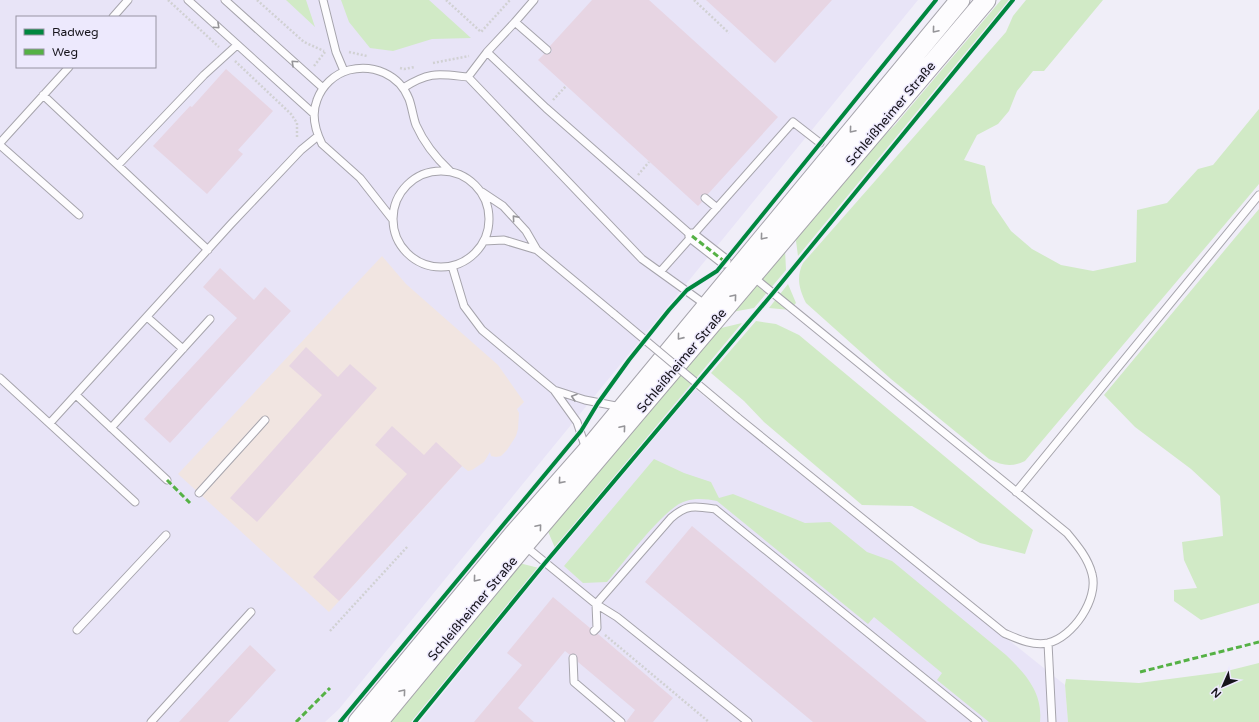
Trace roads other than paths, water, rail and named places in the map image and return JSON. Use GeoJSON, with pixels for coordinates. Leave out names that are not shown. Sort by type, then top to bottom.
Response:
{"type":"FeatureCollection","features":[{"type":"Feature","properties":{"kind":"main road","name":"Schleißheimer Straße"},"geometry":{"type":"LineString","coordinates":[[378,722],[587,451],[706,305],[960,0]]}},
{"type":"Feature","properties":{"kind":"main road","name":"Schleißheimer Straße"},"geometry":{"type":"LineString","coordinates":[[358,722],[752,275],[986,0]]}},
{"type":"Feature","properties":{"kind":"street"},"geometry":{"type":"LineString","coordinates":[[692,236],[724,261]]}},
{"type":"Feature","properties":{"kind":"lane"},"geometry":{"type":"LineString","coordinates":[[114,16],[128,0]]}},
{"type":"Feature","properties":{"kind":"lane"},"geometry":{"type":"LineString","coordinates":[[188,0],[314,114]]}},
{"type":"Feature","properties":{"kind":"lane"},"geometry":{"type":"LineString","coordinates":[[225,0],[323,88]]}},
{"type":"Feature","properties":{"kind":"lane"},"geometry":{"type":"LineString","coordinates":[[323,0],[336,52],[344,72]]}},
{"type":"Feature","properties":{"kind":"lane"},"geometry":{"type":"LineString","coordinates":[[468,77],[487,52],[534,0]]}},
{"type":"Feature","properties":{"kind":"lane"},"geometry":{"type":"LineString","coordinates":[[515,22],[547,50]]}},
{"type":"Feature","properties":{"kind":"lane"},"geometry":{"type":"LineString","coordinates":[[118,165],[204,75],[237,44]]}},
{"type":"Feature","properties":{"kind":"lane"},"geometry":{"type":"LineString","coordinates":[[487,52],[546,108],[692,236]]}},
{"type":"Feature","properties":{"kind":"lane"},"geometry":{"type":"LineString","coordinates":[[67,68],[0,144],[79,215]]}},
{"type":"Feature","properties":{"kind":"lane"},"geometry":{"type":"LineString","coordinates":[[481,192],[487,204],[489,216],[488,229],[484,241],[469,258],[452,266],[433,266],[415,260],[399,242],[393,220],[371,191],[322,144],[318,136],[314,114],[316,102],[323,88],[331,79],[344,72],[359,68],[379,70],[392,77],[403,88],[412,106],[416,123],[423,138],[441,163],[450,171],[466,177],[481,192],[504,206],[515,217],[537,250],[737,417],[1004,633],[1027,643],[1048,643],[1067,633],[1083,615],[1092,595],[1093,575],[1082,552],[1067,533],[752,275]]}},
{"type":"Feature","properties":{"kind":"lane"},"geometry":{"type":"LineString","coordinates":[[403,88],[416,80],[432,74],[468,77],[642,259],[706,305]]}},
{"type":"Feature","properties":{"kind":"lane"},"geometry":{"type":"LineString","coordinates":[[43,95],[208,250]]}},
{"type":"Feature","properties":{"kind":"lane"},"geometry":{"type":"LineString","coordinates":[[660,272],[793,122],[820,143]]}},
{"type":"Feature","properties":{"kind":"lane"},"geometry":{"type":"LineString","coordinates":[[50,423],[208,250],[302,150],[318,136]]}},
{"type":"Feature","properties":{"kind":"lane"},"geometry":{"type":"LineString","coordinates":[[393,220],[396,201],[403,189],[410,182],[429,172],[450,171]]}},
{"type":"Feature","properties":{"kind":"lane"},"geometry":{"type":"LineString","coordinates":[[1016,492],[1259,195]]}},
{"type":"Feature","properties":{"kind":"lane"},"geometry":{"type":"LineString","coordinates":[[705,198],[717,208]]}},
{"type":"Feature","properties":{"kind":"lane"},"geometry":{"type":"LineString","coordinates":[[484,241],[504,240],[537,250]]}},
{"type":"Feature","properties":{"kind":"lane"},"geometry":{"type":"LineString","coordinates":[[452,266],[464,306],[482,330],[554,390],[577,422],[587,451]]}},
{"type":"Feature","properties":{"kind":"lane"},"geometry":{"type":"LineString","coordinates":[[147,317],[183,349]]}},
{"type":"Feature","properties":{"kind":"lane"},"geometry":{"type":"LineString","coordinates":[[111,428],[210,319]]}},
{"type":"Feature","properties":{"kind":"lane"},"geometry":{"type":"LineString","coordinates":[[0,378],[135,502]]}},
{"type":"Feature","properties":{"kind":"lane"},"geometry":{"type":"LineString","coordinates":[[554,390],[585,400],[623,407]]}},
{"type":"Feature","properties":{"kind":"lane"},"geometry":{"type":"LineString","coordinates":[[76,395],[167,480]]}},
{"type":"Feature","properties":{"kind":"lane"},"geometry":{"type":"LineString","coordinates":[[199,493],[265,420]]}},
{"type":"Feature","properties":{"kind":"lane"},"geometry":{"type":"LineString","coordinates":[[595,630],[596,604],[670,518],[682,508],[703,507],[715,509],[978,722]]}},
{"type":"Feature","properties":{"kind":"lane"},"geometry":{"type":"LineString","coordinates":[[78,630],[166,535]]}},
{"type":"Feature","properties":{"kind":"lane"},"geometry":{"type":"LineString","coordinates":[[519,540],[596,604],[617,617],[748,722]]}},
{"type":"Feature","properties":{"kind":"lane"},"geometry":{"type":"LineString","coordinates":[[151,722],[251,612]]}},
{"type":"Feature","properties":{"kind":"lane"},"geometry":{"type":"LineString","coordinates":[[1048,643],[1052,722]]}},
{"type":"Feature","properties":{"kind":"lane"},"geometry":{"type":"LineString","coordinates":[[573,658],[574,682],[621,722]]}}]}
